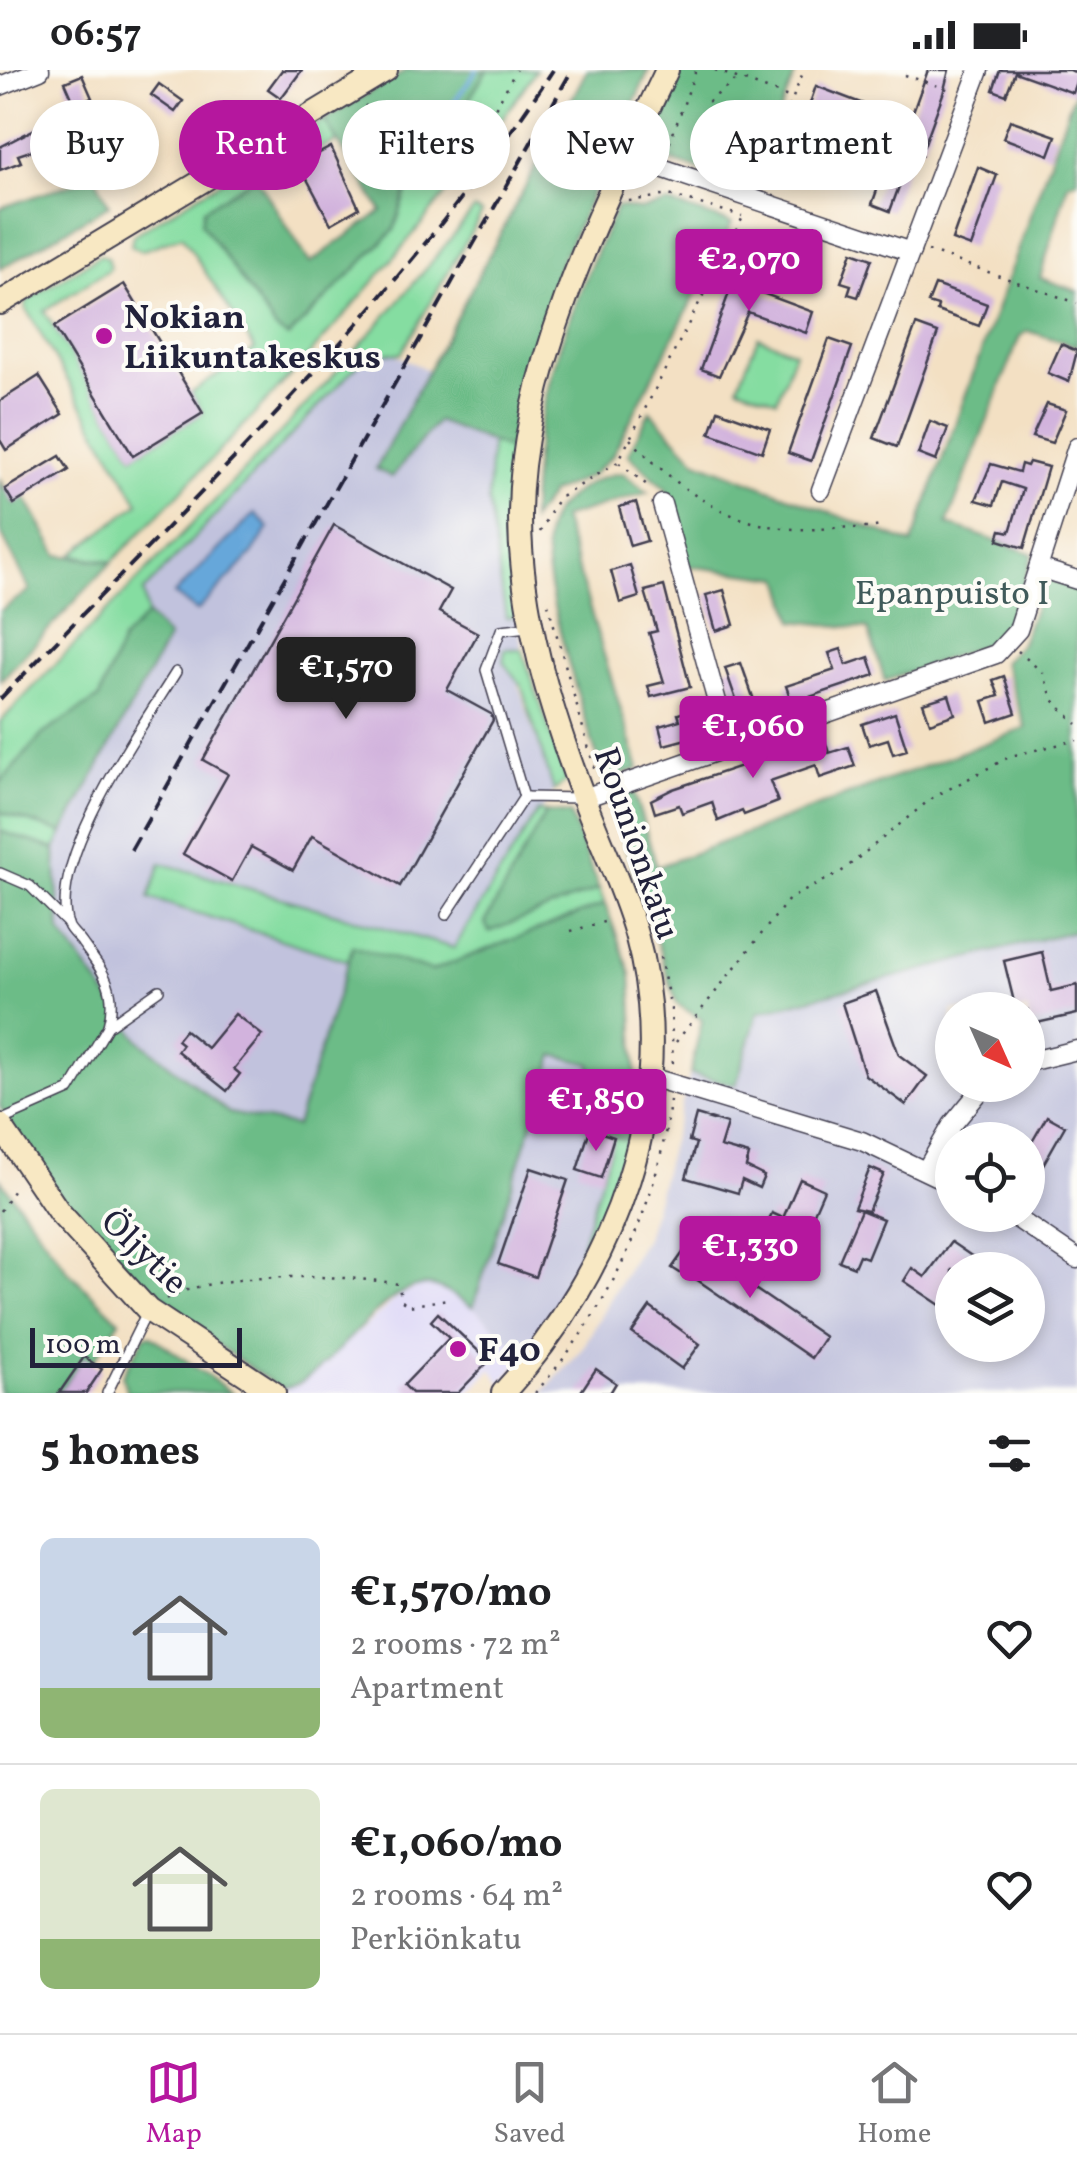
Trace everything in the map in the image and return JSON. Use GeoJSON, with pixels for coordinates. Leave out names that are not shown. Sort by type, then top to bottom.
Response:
{"type":"FeatureCollection","features":[{"type":"Feature","properties":{"kind":"main road"},"geometry":{"type":"LineString","coordinates":[[0,303],[386,70]]}},
{"type":"Feature","properties":{"kind":"main road","name":"Rounionkatu"},"geometry":{"type":"LineString","coordinates":[[653,100],[667,70]]}},
{"type":"Feature","properties":{"kind":"main road","name":"Rounionkatu"},"geometry":{"type":"LineString","coordinates":[[503,1393],[552,1334],[604,1248],[661,1080],[645,969],[635,930],[593,795],[530,626],[520,514],[524,448],[555,337],[611,192]]}},
{"type":"Feature","properties":{"kind":"main road","name":"Öljytie"},"geometry":{"type":"LineString","coordinates":[[0,1123],[59,1212],[148,1310],[273,1393]]}},
{"type":"Feature","properties":{"kind":"street"},"geometry":{"type":"LineString","coordinates":[[0,86],[40,70]]}},
{"type":"Feature","properties":{"kind":"street"},"geometry":{"type":"LineString","coordinates":[[821,490],[979,70]]}},
{"type":"Feature","properties":{"kind":"street"},"geometry":{"type":"LineString","coordinates":[[670,171],[912,249]]}},
{"type":"Feature","properties":{"kind":"street"},"geometry":{"type":"LineString","coordinates":[[593,795],[996,654],[1009,644],[1039,568],[1077,446]]}},
{"type":"Feature","properties":{"kind":"street"},"geometry":{"type":"LineString","coordinates":[[662,504],[729,745]]}},
{"type":"Feature","properties":{"kind":"street"},"geometry":{"type":"LineString","coordinates":[[1039,568],[1077,580]]}},
{"type":"Feature","properties":{"kind":"street"},"geometry":{"type":"LineString","coordinates":[[1045,1058],[1077,1050]]}},
{"type":"Feature","properties":{"kind":"street"},"geometry":{"type":"LineString","coordinates":[[661,1080],[862,1140],[935,1175]]}},
{"type":"Feature","properties":{"kind":"street"},"geometry":{"type":"LineString","coordinates":[[926,1170],[952,1124],[971,1102]]}},
{"type":"Feature","properties":{"kind":"street"},"geometry":{"type":"LineString","coordinates":[[1037,1232],[1077,1259]]}},
{"type":"Feature","properties":{"kind":"lane"},"geometry":{"type":"LineString","coordinates":[[524,797],[486,670],[501,630],[530,626]]}},
{"type":"Feature","properties":{"kind":"lane"},"geometry":{"type":"LineString","coordinates":[[68,924],[71,863],[82,831],[176,672]]}},
{"type":"Feature","properties":{"kind":"lane"},"geometry":{"type":"LineString","coordinates":[[524,797],[593,795]]}},
{"type":"Feature","properties":{"kind":"lane"},"geometry":{"type":"LineString","coordinates":[[446,914],[524,797]]}},
{"type":"Feature","properties":{"kind":"lane"},"geometry":{"type":"LineString","coordinates":[[0,873],[30,886],[68,924],[109,979],[114,992],[108,1026],[70,1090],[0,1123]]}},
{"type":"Feature","properties":{"kind":"lane"},"geometry":{"type":"LineString","coordinates":[[108,1026],[160,990]]}},
{"type":"Feature","properties":{"kind":"lane"},"geometry":{"type":"LineString","coordinates":[[107,1393],[148,1310]]}},
{"type":"Feature","properties":{"kind":"path"},"geometry":{"type":"LineString","coordinates":[[351,91],[410,144],[437,158],[450,156],[464,146],[516,70]]}},
{"type":"Feature","properties":{"kind":"path"},"geometry":{"type":"LineString","coordinates":[[670,138],[696,70]]}},
{"type":"Feature","properties":{"kind":"path"},"geometry":{"type":"LineString","coordinates":[[715,70],[792,99],[804,70]]}},
{"type":"Feature","properties":{"kind":"path"},"geometry":{"type":"LineString","coordinates":[[905,75],[954,91]]}},
{"type":"Feature","properties":{"kind":"path"},"geometry":{"type":"LineString","coordinates":[[711,100],[736,81]]}},
{"type":"Feature","properties":{"kind":"path"},"geometry":{"type":"LineString","coordinates":[[650,197],[652,190]]}},
{"type":"Feature","properties":{"kind":"path"},"geometry":{"type":"LineString","coordinates":[[540,545],[540,531],[558,499],[618,462],[756,190]]}},
{"type":"Feature","properties":{"kind":"path"},"geometry":{"type":"LineString","coordinates":[[611,192],[630,201],[669,195],[744,216]]}},
{"type":"Feature","properties":{"kind":"path"},"geometry":{"type":"LineString","coordinates":[[912,249],[1077,303]]}},
{"type":"Feature","properties":{"kind":"path"},"geometry":{"type":"LineString","coordinates":[[628,438],[698,500],[739,520],[789,530],[862,532],[884,525]]}},
{"type":"Feature","properties":{"kind":"path"},"geometry":{"type":"LineString","coordinates":[[618,462],[656,493],[662,504]]}},
{"type":"Feature","properties":{"kind":"path"},"geometry":{"type":"LineString","coordinates":[[544,590],[593,795]]}},
{"type":"Feature","properties":{"kind":"path"},"geometry":{"type":"LineString","coordinates":[[1009,644],[1043,673],[1053,700],[1077,724]]}},
{"type":"Feature","properties":{"kind":"path"},"geometry":{"type":"LineString","coordinates":[[535,1393],[588,1324],[624,1260],[649,1192],[661,1080],[675,1043],[789,899],[841,872],[932,798],[1011,756],[1077,740]]}},
{"type":"Feature","properties":{"kind":"path"},"geometry":{"type":"LineString","coordinates":[[570,931],[617,917]]}},
{"type":"Feature","properties":{"kind":"path"},"geometry":{"type":"LineString","coordinates":[[657,948],[675,1043]]}},
{"type":"Feature","properties":{"kind":"path"},"geometry":{"type":"LineString","coordinates":[[1,1207],[18,1184]]}},
{"type":"Feature","properties":{"kind":"path"},"geometry":{"type":"LineString","coordinates":[[148,1310],[177,1292],[292,1278],[361,1276],[398,1284],[402,1301],[408,1306],[447,1299]]}},
{"type":"Feature","properties":{"kind":"shaded area"},"geometry":{"type":"Polygon","coordinates":[[[386,350],[427,370],[376,469],[392,476],[436,421],[491,442],[488,500],[506,618],[518,616],[522,649],[506,649],[554,791],[454,949],[360,923],[297,1126],[229,1113],[139,1039],[60,931],[55,849],[167,638],[147,615],[142,592],[370,351],[386,350]]]}},
{"type":"Feature","properties":{"kind":"shaded area"},"geometry":{"type":"Polygon","coordinates":[[[1077,930],[1077,1393],[542,1393],[581,1351],[647,1234],[690,1074],[736,1085],[758,1012],[1077,930]]]}},
{"type":"Feature","properties":{"kind":"shaded area"},"geometry":{"type":"Polygon","coordinates":[[[554,1054],[591,1064],[590,1129],[614,1137],[579,1252],[587,1262],[525,1356],[473,1307],[554,1054]]]}},
{"type":"Feature","properties":{"kind":"shaded area"},"geometry":{"type":"Polygon","coordinates":[[[434,1285],[473,1307],[525,1356],[501,1384],[492,1369],[468,1393],[289,1393],[279,1388],[297,1386],[400,1295],[434,1285]]]}},
{"type":"Feature","properties":{"kind":"green space"},"geometry":{"type":"Polygon","coordinates":[[[407,70],[487,70],[469,100],[357,100],[407,70]]]}},
{"type":"Feature","properties":{"kind":"green space"},"geometry":{"type":"Polygon","coordinates":[[[487,70],[536,70],[510,107],[510,100],[469,100],[487,70]]]}},
{"type":"Feature","properties":{"kind":"green space"},"geometry":{"type":"Polygon","coordinates":[[[587,70],[649,70],[635,100],[571,100],[587,70]]]}},
{"type":"Feature","properties":{"kind":"green space"},"geometry":{"type":"Polygon","coordinates":[[[680,70],[797,70],[785,100],[690,100],[690,167],[670,160],[670,100],[666,100],[680,70]]]}},
{"type":"Feature","properties":{"kind":"green space","name":"Epanpuisto I"},"geometry":{"type":"Polygon","coordinates":[[[1077,85],[1077,180],[1068,183],[1040,278],[1077,291],[1077,346],[1028,331],[1020,336],[947,524],[1033,554],[1011,621],[997,640],[885,681],[868,629],[794,621],[781,578],[688,566],[666,489],[628,454],[650,411],[697,461],[912,544],[1077,85]]]}},
{"type":"Feature","properties":{"kind":"green space"},"geometry":{"type":"Polygon","coordinates":[[[342,109],[342,148],[324,120],[342,109]]]}},
{"type":"Feature","properties":{"kind":"green space"},"geometry":{"type":"Polygon","coordinates":[[[322,121],[338,141],[322,148],[322,121]]]}},
{"type":"Feature","properties":{"kind":"green space"},"geometry":{"type":"Polygon","coordinates":[[[530,178],[530,190],[594,190],[559,267],[512,450],[437,421],[392,477],[376,469],[530,178]]]}},
{"type":"Feature","properties":{"kind":"green space"},"geometry":{"type":"Polygon","coordinates":[[[53,190],[102,190],[109,205],[0,269],[0,208],[53,190]]]}},
{"type":"Feature","properties":{"kind":"green space"},"geometry":{"type":"Polygon","coordinates":[[[207,190],[235,190],[204,209],[288,336],[394,230],[407,190],[448,190],[336,325],[112,562],[72,555],[139,503],[25,307],[28,300],[100,255],[107,257],[110,269],[44,311],[133,456],[203,413],[191,393],[255,349],[182,236],[141,251],[131,246],[133,235],[207,190]]]}},
{"type":"Feature","properties":{"kind":"green space"},"geometry":{"type":"Polygon","coordinates":[[[235,190],[264,190],[310,263],[382,211],[369,190],[407,190],[394,230],[288,337],[276,329],[201,223],[204,209],[235,190]]]}},
{"type":"Feature","properties":{"kind":"green space"},"geometry":{"type":"Polygon","coordinates":[[[668,203],[732,223],[612,456],[592,475],[551,493],[531,521],[533,478],[546,397],[569,321],[599,245],[617,206],[639,210],[668,203]]]}},
{"type":"Feature","properties":{"kind":"green space"},"geometry":{"type":"Polygon","coordinates":[[[474,209],[482,213],[401,354],[370,352],[143,592],[147,615],[122,641],[99,698],[43,734],[0,783],[0,722],[303,408],[474,209]]]}},
{"type":"Feature","properties":{"kind":"green space"},"geometry":{"type":"Polygon","coordinates":[[[758,337],[795,352],[777,400],[738,386],[758,337]]]}},
{"type":"Feature","properties":{"kind":"green space"},"geometry":{"type":"Polygon","coordinates":[[[491,442],[512,450],[508,507],[518,616],[506,618],[488,500],[491,442]]]}},
{"type":"Feature","properties":{"kind":"green space"},"geometry":{"type":"Polygon","coordinates":[[[622,473],[648,492],[562,518],[639,769],[604,780],[555,610],[546,544],[549,523],[561,505],[580,489],[622,473]]]}},
{"type":"Feature","properties":{"kind":"green space"},"geometry":{"type":"Polygon","coordinates":[[[0,480],[14,504],[25,497],[58,555],[112,562],[0,681],[0,611],[30,590],[0,531],[0,480]]]}},
{"type":"Feature","properties":{"kind":"green space"},"geometry":{"type":"Polygon","coordinates":[[[1046,579],[1077,588],[1077,930],[758,1012],[736,1085],[690,1074],[702,1020],[677,1004],[610,799],[633,790],[657,867],[1026,728],[1003,662],[1021,643],[1046,579]]]}},
{"type":"Feature","properties":{"kind":"green space"},"geometry":{"type":"Polygon","coordinates":[[[147,615],[168,638],[63,833],[0,812],[0,783],[43,734],[99,698],[122,641],[147,615]]]}},
{"type":"Feature","properties":{"kind":"green space"},"geometry":{"type":"Polygon","coordinates":[[[505,649],[522,649],[567,781],[554,791],[521,685],[503,662],[505,649]]]}},
{"type":"Feature","properties":{"kind":"green space"},"geometry":{"type":"Polygon","coordinates":[[[538,811],[546,812],[486,922],[490,931],[599,889],[605,904],[431,971],[353,946],[348,961],[149,898],[161,863],[454,948],[538,811]]]}},
{"type":"Feature","properties":{"kind":"green space"},"geometry":{"type":"Polygon","coordinates":[[[0,812],[63,833],[55,849],[0,831],[0,812]]]}},
{"type":"Feature","properties":{"kind":"green space"},"geometry":{"type":"Polygon","coordinates":[[[546,812],[570,814],[599,889],[489,932],[485,923],[546,812]]]}},
{"type":"Feature","properties":{"kind":"green space"},"geometry":{"type":"Polygon","coordinates":[[[0,831],[55,849],[60,931],[139,1040],[229,1113],[296,1126],[353,946],[432,971],[605,904],[631,974],[636,1077],[628,1140],[590,1129],[591,1064],[554,1055],[473,1307],[436,1287],[411,1288],[371,1316],[314,1373],[296,1385],[279,1388],[169,1309],[109,1256],[49,1184],[0,1106],[0,831]]]}},
{"type":"Feature","properties":{"kind":"green space"},"geometry":{"type":"Polygon","coordinates":[[[614,1137],[628,1140],[587,1262],[579,1253],[614,1137]]]}},
{"type":"Feature","properties":{"kind":"green space"},"geometry":{"type":"Polygon","coordinates":[[[0,1179],[69,1272],[120,1321],[92,1363],[84,1357],[59,1393],[0,1393],[0,1179]]]}},
{"type":"Feature","properties":{"kind":"green space"},"geometry":{"type":"Polygon","coordinates":[[[150,1335],[232,1393],[127,1393],[122,1376],[145,1336],[150,1335]]]}},
{"type":"Feature","properties":{"kind":"water"},"geometry":{"type":"Polygon","coordinates":[[[255,513],[269,528],[252,554],[197,611],[174,594],[255,513]]]}},
{"type":"Feature","properties":{"kind":"building"},"geometry":{"type":"Polygon","coordinates":[[[282,70],[302,70],[281,98],[268,89],[282,70]]]}},
{"type":"Feature","properties":{"kind":"building"},"geometry":{"type":"Polygon","coordinates":[[[928,70],[949,70],[928,135],[928,100],[917,100],[928,70]]]}},
{"type":"Feature","properties":{"kind":"building"},"geometry":{"type":"Polygon","coordinates":[[[1000,70],[1070,70],[1077,73],[1077,82],[1073,93],[1015,72],[1006,95],[993,90],[1000,70]]]}},
{"type":"Feature","properties":{"kind":"building"},"geometry":{"type":"Polygon","coordinates":[[[82,75],[92,98],[73,100],[65,82],[82,75]]]}},
{"type":"Feature","properties":{"kind":"building"},"geometry":{"type":"Polygon","coordinates":[[[159,84],[182,100],[175,112],[151,95],[159,84]]]}},
{"type":"Feature","properties":{"kind":"building"},"geometry":{"type":"Polygon","coordinates":[[[816,86],[853,100],[811,100],[816,86]]]}},
{"type":"Feature","properties":{"kind":"building"},"geometry":{"type":"Polygon","coordinates":[[[1010,120],[1056,136],[1049,155],[1003,138],[1010,120]]]}},
{"type":"Feature","properties":{"kind":"building"},"geometry":{"type":"Polygon","coordinates":[[[30,131],[30,151],[18,155],[21,162],[0,170],[0,147],[30,131]]]}},
{"type":"Feature","properties":{"kind":"building"},"geometry":{"type":"Polygon","coordinates":[[[331,147],[342,171],[342,190],[351,190],[359,208],[331,224],[313,190],[322,190],[322,152],[331,147]]]}},
{"type":"Feature","properties":{"kind":"building"},"geometry":{"type":"Polygon","coordinates":[[[978,167],[997,175],[971,247],[952,240],[978,167]]]}},
{"type":"Feature","properties":{"kind":"building"},"geometry":{"type":"Polygon","coordinates":[[[877,190],[898,190],[890,211],[872,204],[877,190]]]}},
{"type":"Feature","properties":{"kind":"building"},"geometry":{"type":"Polygon","coordinates":[[[744,252],[762,258],[751,289],[813,312],[806,333],[748,312],[719,376],[701,369],[744,252]]]}},
{"type":"Feature","properties":{"kind":"building"},"geometry":{"type":"Polygon","coordinates":[[[852,252],[872,259],[858,297],[848,294],[851,285],[841,282],[852,252]]]}},
{"type":"Feature","properties":{"kind":"building"},"geometry":{"type":"Polygon","coordinates":[[[124,284],[203,413],[133,456],[54,327],[124,284]]]}},
{"type":"Feature","properties":{"kind":"building"},"geometry":{"type":"Polygon","coordinates":[[[935,285],[987,304],[979,326],[937,311],[938,306],[928,303],[935,285]]]}},
{"type":"Feature","properties":{"kind":"building"},"geometry":{"type":"Polygon","coordinates":[[[916,325],[938,333],[897,447],[874,438],[916,325]]]}},
{"type":"Feature","properties":{"kind":"building"},"geometry":{"type":"Polygon","coordinates":[[[829,339],[852,347],[811,461],[788,453],[829,339]]]}},
{"type":"Feature","properties":{"kind":"building"},"geometry":{"type":"Polygon","coordinates":[[[1061,344],[1077,351],[1069,382],[1048,373],[1061,344]]]}},
{"type":"Feature","properties":{"kind":"building"},"geometry":{"type":"Polygon","coordinates":[[[39,376],[63,414],[6,450],[0,440],[0,401],[39,376]]]}},
{"type":"Feature","properties":{"kind":"building"},"geometry":{"type":"Polygon","coordinates":[[[1047,404],[1066,410],[1052,443],[1032,437],[1047,404]]]}},
{"type":"Feature","properties":{"kind":"building"},"geometry":{"type":"Polygon","coordinates":[[[718,410],[770,429],[762,452],[710,433],[718,410]]]}},
{"type":"Feature","properties":{"kind":"building"},"geometry":{"type":"Polygon","coordinates":[[[930,421],[948,428],[936,461],[918,454],[930,421]]]}},
{"type":"Feature","properties":{"kind":"building"},"geometry":{"type":"Polygon","coordinates":[[[60,456],[69,470],[14,504],[5,489],[60,456]]]}},
{"type":"Feature","properties":{"kind":"building"},"geometry":{"type":"Polygon","coordinates":[[[1029,462],[1048,467],[1024,548],[998,540],[1001,530],[1010,532],[1023,489],[1002,482],[994,505],[976,500],[991,464],[1019,472],[1021,464],[1027,466],[1029,462]]]}},
{"type":"Feature","properties":{"kind":"building"},"geometry":{"type":"Polygon","coordinates":[[[636,502],[647,541],[630,546],[619,507],[636,502]]]}},
{"type":"Feature","properties":{"kind":"building"},"geometry":{"type":"Polygon","coordinates":[[[334,525],[451,590],[439,612],[478,633],[447,690],[491,714],[493,720],[400,886],[312,836],[293,870],[251,847],[232,881],[183,854],[228,774],[203,760],[334,525]]]}},
{"type":"Feature","properties":{"kind":"building"},"geometry":{"type":"Polygon","coordinates":[[[630,565],[639,597],[620,603],[611,571],[630,565]]]}},
{"type":"Feature","properties":{"kind":"building"},"geometry":{"type":"Polygon","coordinates":[[[664,586],[690,687],[651,697],[648,686],[664,682],[649,633],[657,631],[645,591],[664,586]]]}},
{"type":"Feature","properties":{"kind":"building"},"geometry":{"type":"Polygon","coordinates":[[[724,590],[734,625],[716,631],[706,595],[724,590]]]}},
{"type":"Feature","properties":{"kind":"building"},"geometry":{"type":"Polygon","coordinates":[[[841,649],[846,665],[869,657],[875,675],[792,703],[786,686],[835,670],[829,653],[841,649]]]}},
{"type":"Feature","properties":{"kind":"building"},"geometry":{"type":"Polygon","coordinates":[[[741,663],[755,703],[764,700],[768,712],[743,720],[725,668],[741,663]]]}},
{"type":"Feature","properties":{"kind":"building"},"geometry":{"type":"Polygon","coordinates":[[[1004,676],[1016,713],[990,722],[983,701],[999,696],[993,680],[1004,676]]]}},
{"type":"Feature","properties":{"kind":"building"},"geometry":{"type":"Polygon","coordinates":[[[949,695],[955,714],[930,723],[923,703],[949,695]]]}},
{"type":"Feature","properties":{"kind":"building"},"geometry":{"type":"Polygon","coordinates":[[[698,708],[705,734],[664,745],[659,726],[680,720],[678,714],[698,708]]]}},
{"type":"Feature","properties":{"kind":"building"},"geometry":{"type":"Polygon","coordinates":[[[895,713],[907,750],[893,754],[888,739],[869,745],[862,724],[895,713]]]}},
{"type":"Feature","properties":{"kind":"building"},"geometry":{"type":"Polygon","coordinates":[[[824,738],[829,753],[848,747],[855,766],[820,778],[816,765],[770,781],[778,802],[744,815],[742,811],[718,821],[712,802],[682,813],[679,805],[655,813],[651,800],[673,789],[824,738]]]}},
{"type":"Feature","properties":{"kind":"building"},"geometry":{"type":"Polygon","coordinates":[[[1042,952],[1051,991],[1077,985],[1077,1014],[1045,1021],[1045,992],[1012,992],[1004,961],[1042,952]]]}},
{"type":"Feature","properties":{"kind":"building"},"geometry":{"type":"Polygon","coordinates":[[[876,991],[899,1055],[927,1076],[906,1105],[865,1075],[842,1003],[876,991]]]}},
{"type":"Feature","properties":{"kind":"building"},"geometry":{"type":"Polygon","coordinates":[[[235,1014],[262,1035],[234,1069],[240,1074],[227,1091],[177,1051],[182,1044],[177,1040],[185,1030],[207,1048],[235,1014]]]}},
{"type":"Feature","properties":{"kind":"building"},"geometry":{"type":"Polygon","coordinates":[[[696,1115],[727,1124],[720,1147],[749,1155],[746,1167],[764,1176],[759,1188],[742,1180],[738,1193],[686,1178],[696,1143],[689,1141],[696,1115]]]}},
{"type":"Feature","properties":{"kind":"building"},"geometry":{"type":"Polygon","coordinates":[[[1047,1116],[1065,1126],[1045,1161],[1045,1122],[1047,1116]]]}},
{"type":"Feature","properties":{"kind":"building"},"geometry":{"type":"Polygon","coordinates":[[[590,1129],[614,1137],[601,1178],[577,1170],[590,1129]]]}},
{"type":"Feature","properties":{"kind":"building"},"geometry":{"type":"Polygon","coordinates":[[[531,1168],[568,1180],[535,1277],[498,1264],[531,1168]]]}},
{"type":"Feature","properties":{"kind":"building"},"geometry":{"type":"Polygon","coordinates":[[[870,1168],[884,1174],[868,1211],[854,1208],[870,1168]]]}},
{"type":"Feature","properties":{"kind":"building"},"geometry":{"type":"Polygon","coordinates":[[[800,1179],[824,1190],[807,1229],[792,1223],[783,1244],[762,1235],[772,1213],[783,1218],[800,1179]]]}},
{"type":"Feature","properties":{"kind":"building"},"geometry":{"type":"Polygon","coordinates":[[[861,1210],[883,1219],[867,1258],[859,1255],[854,1267],[839,1261],[861,1210]]]}},
{"type":"Feature","properties":{"kind":"building"},"geometry":{"type":"Polygon","coordinates":[[[951,1242],[966,1252],[944,1252],[951,1242]]]}},
{"type":"Feature","properties":{"kind":"building"},"geometry":{"type":"Polygon","coordinates":[[[687,1247],[702,1257],[704,1254],[825,1337],[811,1358],[690,1275],[688,1278],[672,1268],[687,1247]]]}},
{"type":"Feature","properties":{"kind":"building"},"geometry":{"type":"Polygon","coordinates":[[[935,1264],[935,1302],[904,1281],[912,1268],[925,1277],[935,1264]]]}},
{"type":"Feature","properties":{"kind":"building"},"geometry":{"type":"Polygon","coordinates":[[[650,1307],[700,1344],[682,1369],[632,1333],[650,1307]]]}},
{"type":"Feature","properties":{"kind":"building","name":"F40"},"geometry":{"type":"Polygon","coordinates":[[[438,1313],[489,1361],[458,1393],[412,1393],[404,1385],[449,1338],[431,1321],[438,1313]]]}},
{"type":"Feature","properties":{"kind":"building"},"geometry":{"type":"Polygon","coordinates":[[[84,1357],[102,1369],[86,1393],[59,1393],[84,1357]]]}},
{"type":"Feature","properties":{"kind":"building"},"geometry":{"type":"Polygon","coordinates":[[[596,1369],[616,1383],[610,1393],[580,1393],[596,1369]]]}},
{"type":"Feature","properties":{"kind":"waterway"},"geometry":{"type":"LineString","coordinates":[[456,100],[477,70]]}},
{"type":"Feature","properties":{"kind":"railway"},"geometry":{"type":"LineString","coordinates":[[0,699],[220,473],[362,319],[493,156],[553,70]]}},
{"type":"Feature","properties":{"kind":"railway"},"geometry":{"type":"LineString","coordinates":[[131,850],[572,70]]}},
{"type":"Feature","properties":{"kind":"place","name":"Nokian Liikuntakeskus"},"geometry":{"type":"Point","coordinates":[104,336]}},
{"type":"Feature","properties":{"kind":"place","name":"F40"},"geometry":{"type":"Point","coordinates":[458,1349]}}]}
